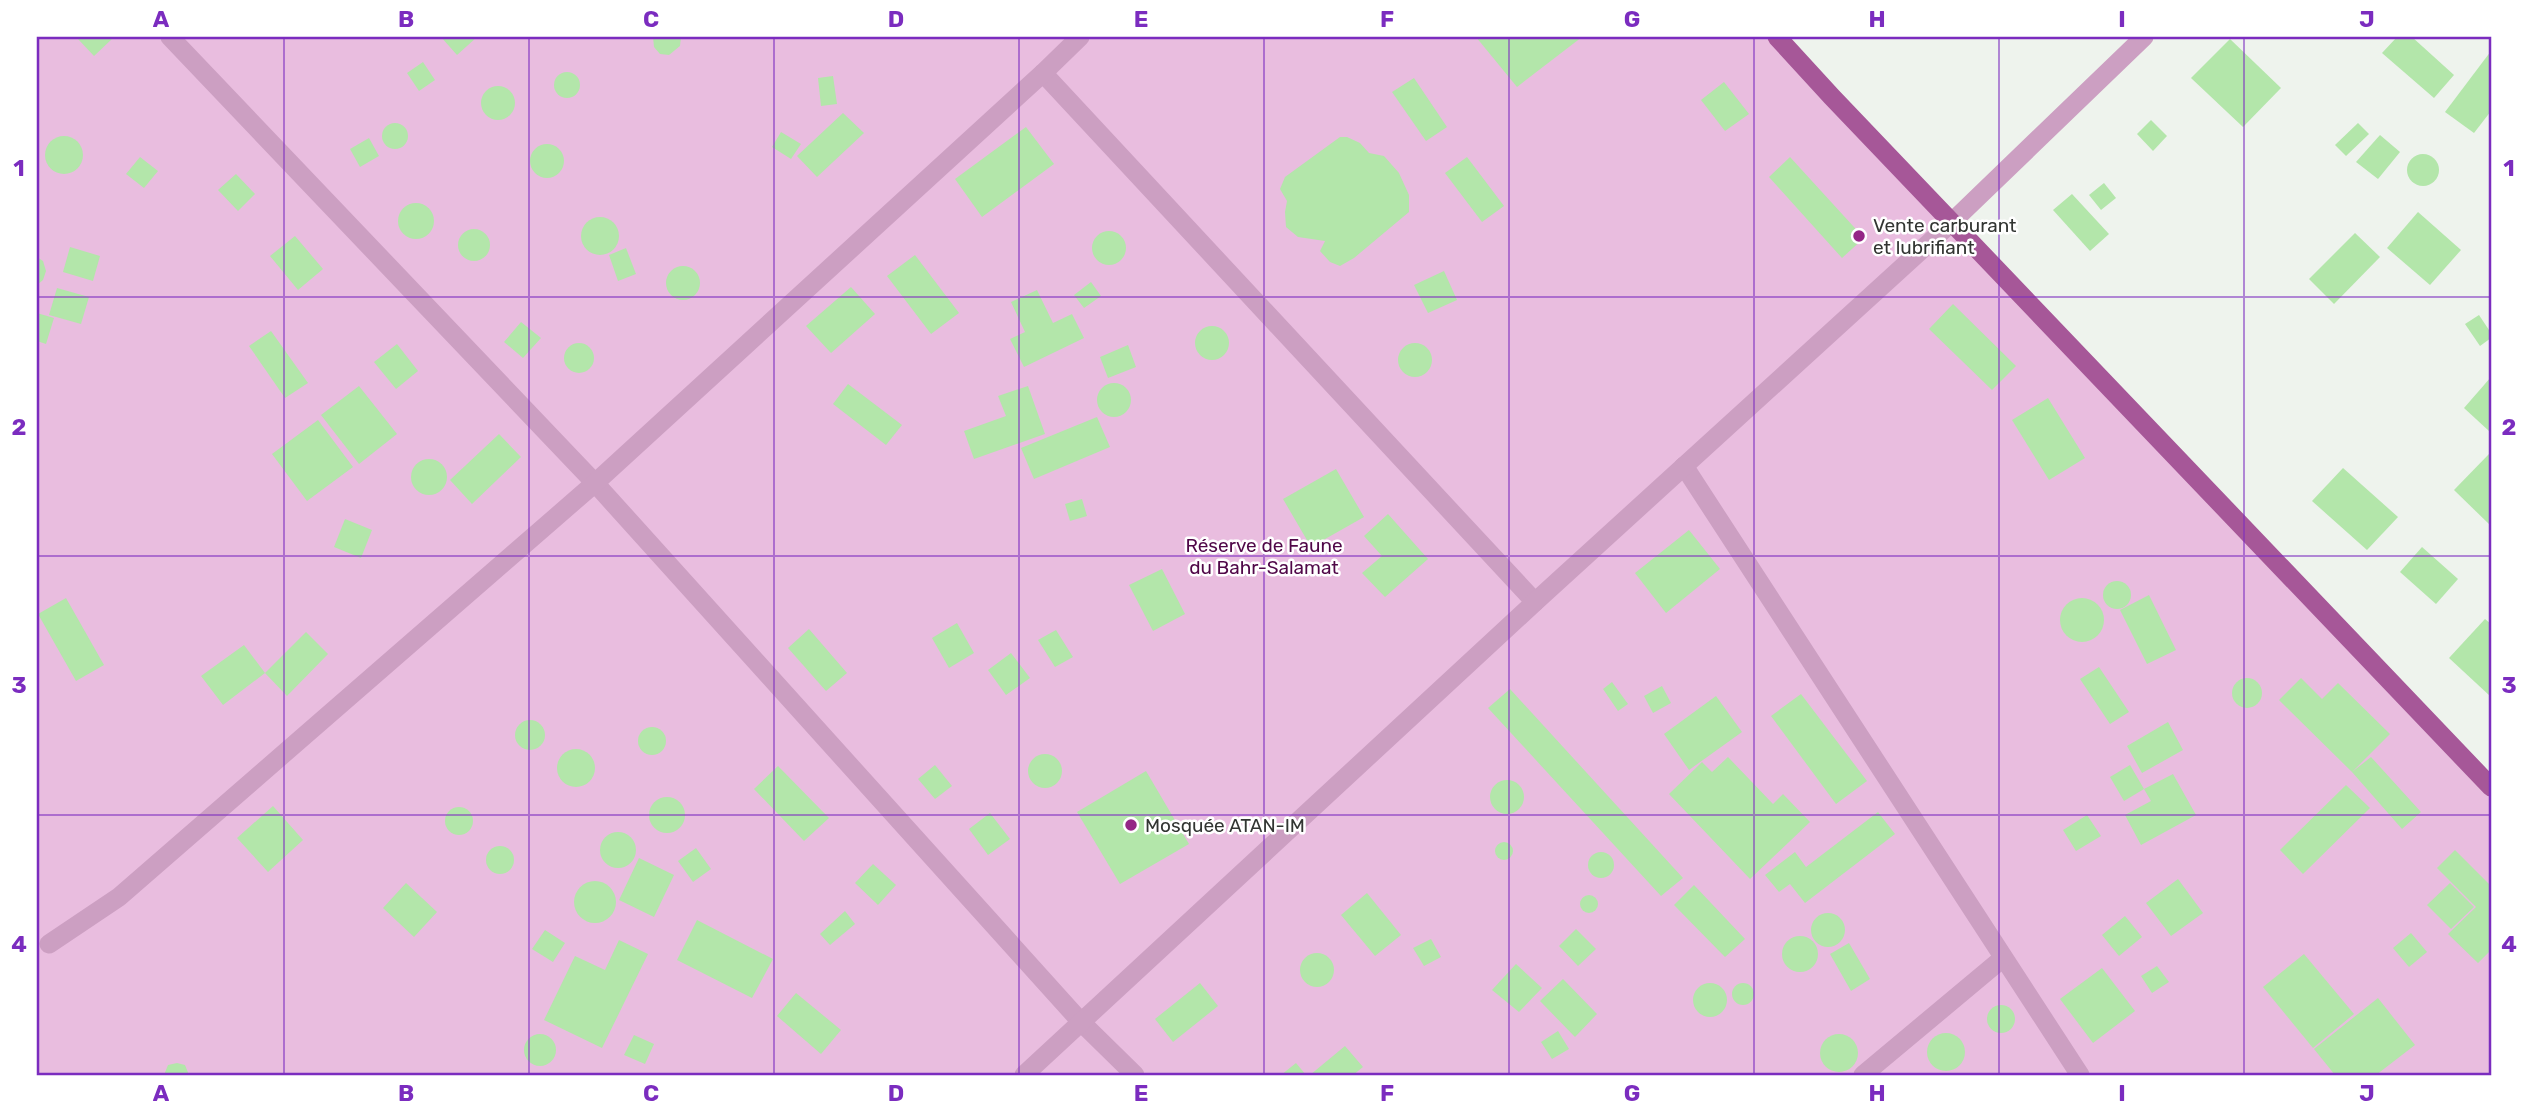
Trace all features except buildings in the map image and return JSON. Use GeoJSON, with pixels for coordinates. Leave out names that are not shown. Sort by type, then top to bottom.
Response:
{"type":"FeatureCollection","features":[{"type":"Feature","properties":{"kind":"main road"},"geometry":{"type":"LineString","coordinates":[[1777,37],[2491,787]]}},
{"type":"Feature","properties":{"kind":"street"},"geometry":{"type":"LineString","coordinates":[[170,37],[595,483],[1082,1023],[1135,1075]]}},
{"type":"Feature","properties":{"kind":"street"},"geometry":{"type":"LineString","coordinates":[[49,944],[119,897],[595,483],[1080,37]]}},
{"type":"Feature","properties":{"kind":"street"},"geometry":{"type":"LineString","coordinates":[[1024,1075],[1535,602],[1952,222],[2144,37]]}},
{"type":"Feature","properties":{"kind":"street"},"geometry":{"type":"LineString","coordinates":[[1043,73],[1535,602]]}},
{"type":"Feature","properties":{"kind":"street"},"geometry":{"type":"LineString","coordinates":[[1684,466],[2080,1075]]}},
{"type":"Feature","properties":{"kind":"street"},"geometry":{"type":"LineString","coordinates":[[1863,1075],[2003,958]]}},
{"type":"Feature","properties":{"kind":"green space","name":"Réserve de Faune du Bahr-Salamat"},"geometry":{"type":"Polygon","coordinates":[[[37,37],[1777,37],[2491,787],[2491,1075],[37,1075],[37,37]]]}},
{"type":"Feature","properties":{"kind":"place","name":"Vente carburant et lubrifiant"},"geometry":{"type":"Point","coordinates":[1859,236]}},
{"type":"Feature","properties":{"kind":"place","name":"Mosquée ATAN-IM"},"geometry":{"type":"Point","coordinates":[1131,825]}}]}
